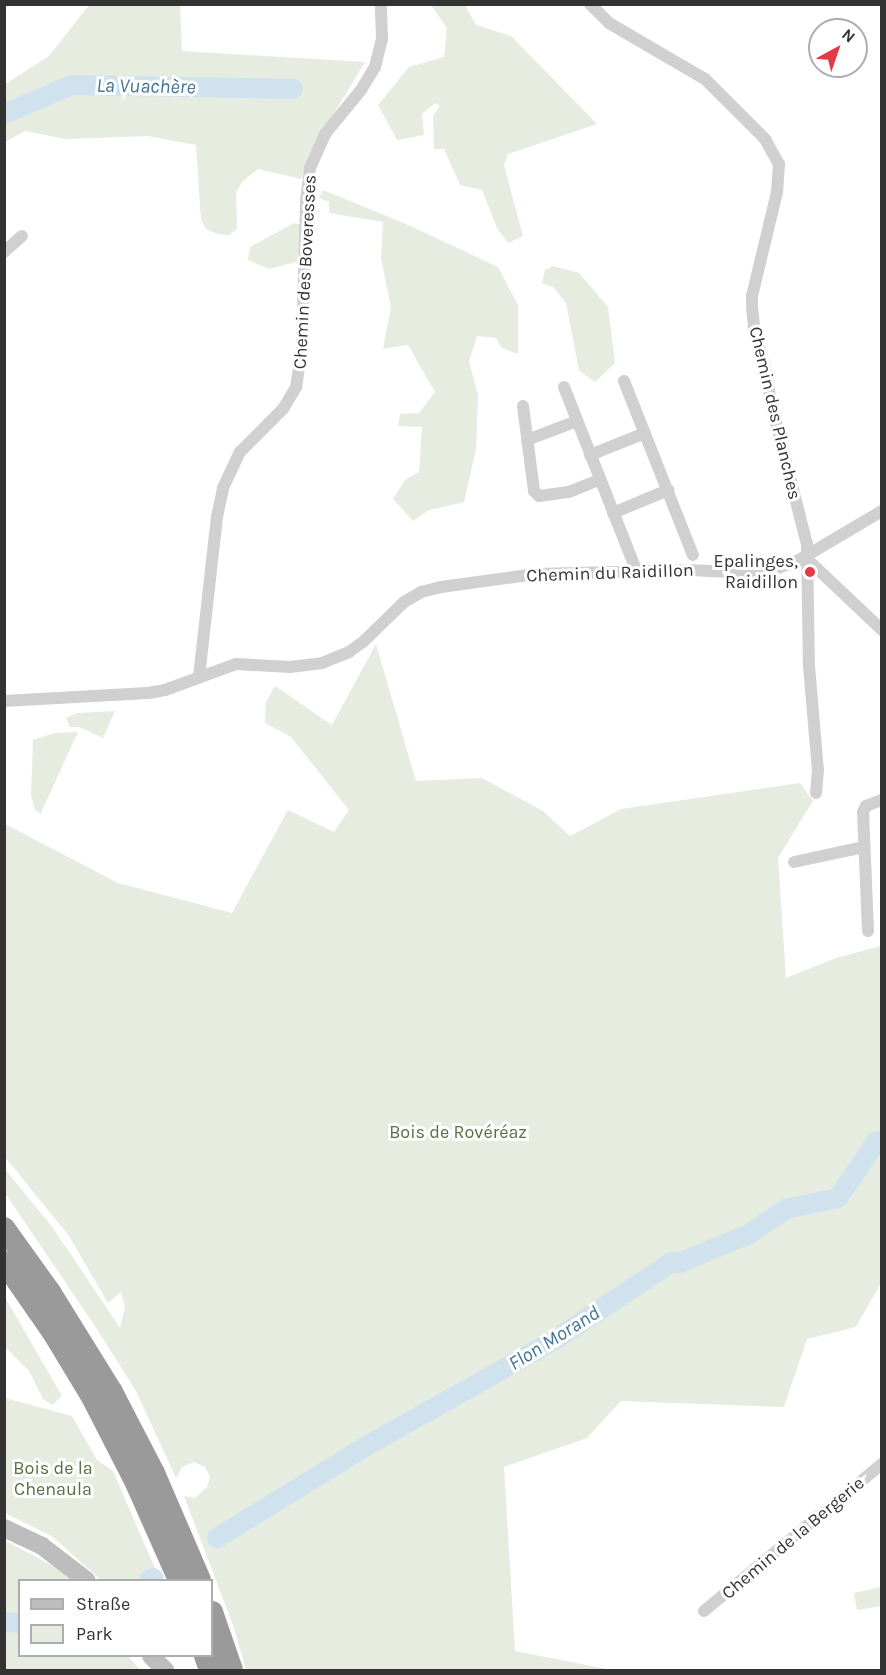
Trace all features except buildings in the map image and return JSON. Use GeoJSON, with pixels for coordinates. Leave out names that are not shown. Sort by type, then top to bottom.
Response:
{"type":"FeatureCollection","features":[{"type":"Feature","properties":{"kind":"highway"},"geometry":{"type":"LineString","coordinates":[[4,1228],[50,1292],[112,1392],[154,1473],[199,1579]]}},
{"type":"Feature","properties":{"kind":"highway"},"geometry":{"type":"LineString","coordinates":[[4,1262],[54,1334],[97,1406],[136,1483],[178,1579]]}},
{"type":"Feature","properties":{"kind":"highway"},"geometry":{"type":"LineString","coordinates":[[213,1615],[232,1671]]}},
{"type":"Feature","properties":{"kind":"main road"},"geometry":{"type":"LineString","coordinates":[[4,1528],[42,1546],[83,1579]]}},
{"type":"Feature","properties":{"kind":"main road"},"geometry":{"type":"LineString","coordinates":[[152,1657],[165,1671]]}},
{"type":"Feature","properties":{"kind":"street","name":"Chemin des Boveresses"},"geometry":{"type":"LineString","coordinates":[[199,677],[217,517],[223,488],[240,452],[283,409],[296,387],[302,348],[306,201],[312,161],[325,134],[361,90],[375,67],[382,39],[381,4]]}},
{"type":"Feature","properties":{"kind":"street","name":"Chemin des Planches"},"geometry":{"type":"LineString","coordinates":[[590,4],[609,23],[705,79],[765,139],[779,164],[777,192],[752,296],[754,327],[808,558]]}},
{"type":"Feature","properties":{"kind":"street"},"geometry":{"type":"LineString","coordinates":[[4,252],[22,236]]}},
{"type":"Feature","properties":{"kind":"street"},"geometry":{"type":"LineString","coordinates":[[624,381],[693,555]]}},
{"type":"Feature","properties":{"kind":"street"},"geometry":{"type":"LineString","coordinates":[[564,387],[637,572]]}},
{"type":"Feature","properties":{"kind":"street"},"geometry":{"type":"LineString","coordinates":[[523,406],[534,491],[539,496],[569,492],[599,480]]}},
{"type":"Feature","properties":{"kind":"street"},"geometry":{"type":"LineString","coordinates":[[528,440],[577,421]]}},
{"type":"Feature","properties":{"kind":"street"},"geometry":{"type":"LineString","coordinates":[[590,456],[645,434]]}},
{"type":"Feature","properties":{"kind":"street"},"geometry":{"type":"LineString","coordinates":[[613,513],[668,490]]}},
{"type":"Feature","properties":{"kind":"street","name":"Chemin du Raidillon"},"geometry":{"type":"LineString","coordinates":[[4,701],[148,693],[236,664],[300,667],[333,660],[363,642],[404,602],[431,589],[536,574],[690,570],[760,572],[780,568],[808,558],[882,511]]}},
{"type":"Feature","properties":{"kind":"street"},"geometry":{"type":"LineString","coordinates":[[808,558],[882,630]]}},
{"type":"Feature","properties":{"kind":"street"},"geometry":{"type":"LineString","coordinates":[[808,558],[809,678],[818,770],[816,793]]}},
{"type":"Feature","properties":{"kind":"street"},"geometry":{"type":"LineString","coordinates":[[868,931],[863,812],[866,806],[882,800]]}},
{"type":"Feature","properties":{"kind":"street"},"geometry":{"type":"LineString","coordinates":[[794,862],[864,847]]}},
{"type":"Feature","properties":{"kind":"street","name":"Chemin de la Bergerie"},"geometry":{"type":"LineString","coordinates":[[704,1611],[882,1464]]}},
{"type":"Feature","properties":{"kind":"green space"},"geometry":{"type":"Polygon","coordinates":[[[89,5],[180,5],[182,51],[365,62],[310,153],[301,179],[258,169],[243,181],[236,192],[237,229],[229,235],[217,234],[206,229],[201,220],[196,145],[148,136],[66,139],[25,131],[5,142],[4,85],[49,56],[89,5]]]}},
{"type":"Feature","properties":{"kind":"green space"},"geometry":{"type":"Polygon","coordinates":[[[431,5],[465,5],[476,25],[511,36],[597,124],[508,154],[504,165],[523,236],[508,243],[497,228],[482,190],[460,185],[444,149],[434,149],[433,116],[440,106],[435,103],[422,114],[424,135],[397,140],[378,105],[409,67],[444,57],[447,28],[431,5]]]}},
{"type":"Feature","properties":{"kind":"green space"},"geometry":{"type":"Polygon","coordinates":[[[323,190],[406,224],[498,267],[518,305],[518,354],[502,348],[496,338],[477,336],[469,361],[478,396],[476,449],[464,502],[429,510],[413,521],[393,499],[406,479],[419,472],[422,427],[398,426],[400,414],[419,413],[435,392],[408,345],[383,349],[391,307],[381,258],[383,222],[329,213],[329,202],[319,198],[323,190]]]}},
{"type":"Feature","properties":{"kind":"green space"},"geometry":{"type":"Polygon","coordinates":[[[294,223],[301,225],[299,261],[269,269],[248,260],[250,247],[294,223]]]}},
{"type":"Feature","properties":{"kind":"green space"},"geometry":{"type":"Polygon","coordinates":[[[553,266],[579,273],[608,307],[615,363],[595,382],[579,371],[566,303],[553,287],[542,283],[545,270],[553,266]]]}},
{"type":"Feature","properties":{"kind":"green space","name":"Bois de Rovéréaz"},"geometry":{"type":"Polygon","coordinates":[[[376,644],[416,781],[482,778],[543,811],[570,836],[621,809],[800,783],[813,801],[778,858],[786,978],[836,958],[881,946],[881,1283],[856,1327],[807,1339],[784,1407],[621,1401],[587,1438],[504,1467],[515,1651],[612,1670],[246,1670],[234,1628],[184,1496],[195,1498],[207,1487],[210,1477],[205,1467],[194,1462],[182,1467],[176,1478],[136,1391],[5,1193],[5,1169],[53,1228],[120,1328],[125,1307],[121,1292],[108,1303],[69,1236],[5,1157],[5,824],[118,883],[232,913],[288,810],[334,832],[349,810],[291,737],[265,723],[266,702],[275,686],[332,725],[376,644]]]}},
{"type":"Feature","properties":{"kind":"green space"},"geometry":{"type":"Polygon","coordinates":[[[115,711],[103,738],[79,727],[70,727],[66,718],[76,713],[115,711]]]}},
{"type":"Feature","properties":{"kind":"green space"},"geometry":{"type":"Polygon","coordinates":[[[78,732],[41,814],[35,810],[31,795],[33,740],[55,733],[78,732]]]}},
{"type":"Feature","properties":{"kind":"green space"},"geometry":{"type":"Polygon","coordinates":[[[5,1297],[62,1396],[52,1405],[43,1399],[29,1371],[5,1347],[5,1297]]]}},
{"type":"Feature","properties":{"kind":"green space","name":"Bois de la Chenaula"},"geometry":{"type":"Polygon","coordinates":[[[5,1398],[72,1416],[97,1460],[113,1471],[160,1579],[100,1579],[53,1537],[5,1513],[5,1398]]]}},
{"type":"Feature","properties":{"kind":"green space","name":"Bois de la Chenaula"},"geometry":{"type":"Polygon","coordinates":[[[4,1540],[55,1567],[70,1579],[18,1579],[18,1657],[129,1657],[140,1670],[5,1670],[4,1540]]]}},
{"type":"Feature","properties":{"kind":"green space"},"geometry":{"type":"Polygon","coordinates":[[[881,1587],[881,1606],[857,1610],[854,1593],[881,1587]]]}},
{"type":"Feature","properties":{"kind":"waterway","name":"La Vuachère"},"geometry":{"type":"LineString","coordinates":[[4,114],[72,85],[293,89]]}},
{"type":"Feature","properties":{"kind":"waterway","name":"Flon Morand"},"geometry":{"type":"LineString","coordinates":[[217,1538],[370,1444],[553,1341],[672,1262],[679,1263],[749,1234],[786,1209],[838,1198],[876,1142],[882,1141]]}},
{"type":"Feature","properties":{"kind":"waterway","name":"Flon Morand"},"geometry":{"type":"LineString","coordinates":[[4,1622],[18,1623]]}},
{"type":"Feature","properties":{"kind":"place","name":"Epalinges, Raidillon"},"geometry":{"type":"Point","coordinates":[810,572]}}]}
